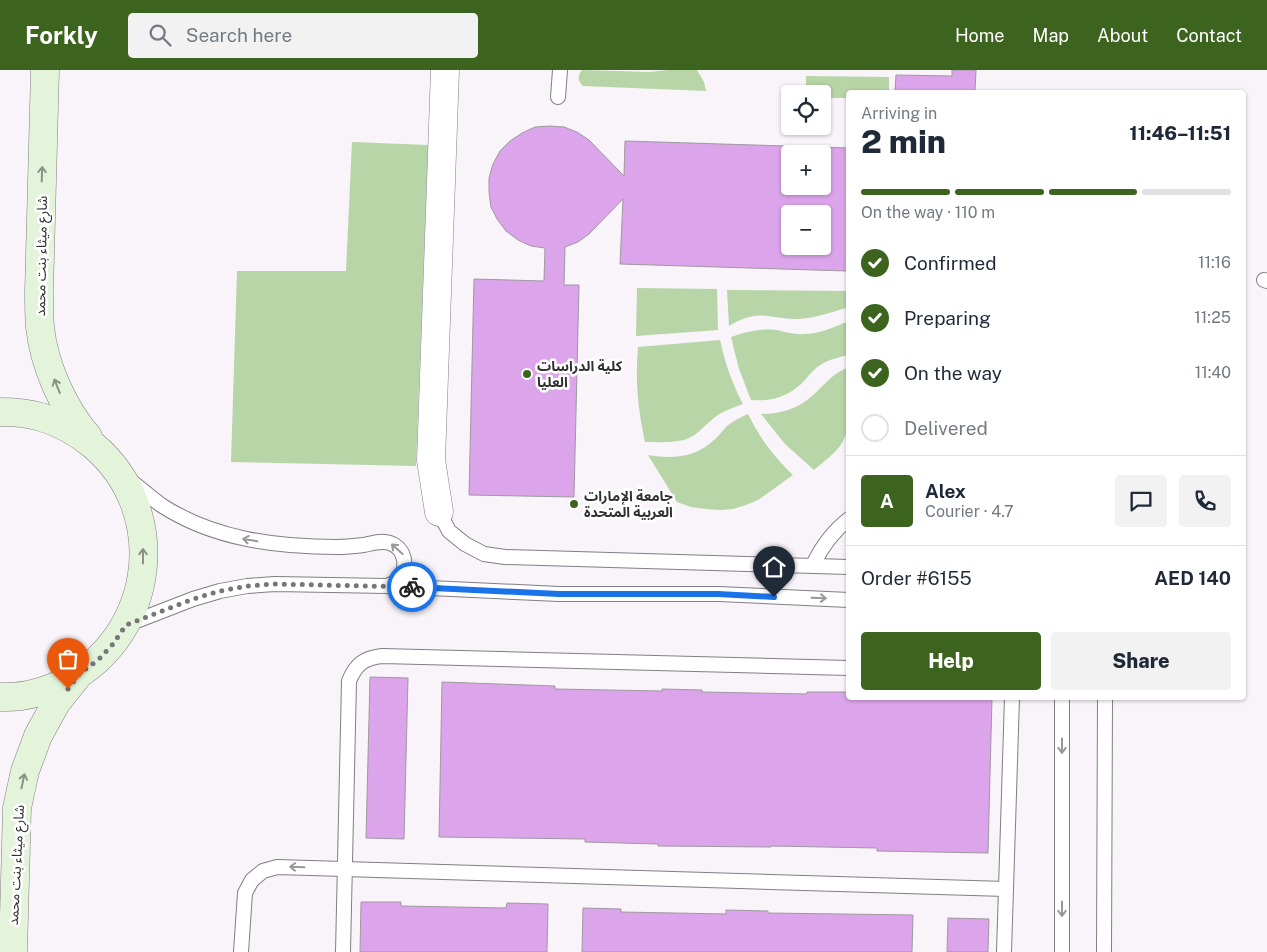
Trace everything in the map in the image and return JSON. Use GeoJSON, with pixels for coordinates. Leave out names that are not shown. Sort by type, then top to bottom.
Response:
{"type":"FeatureCollection","features":[{"type":"Feature","properties":{"kind":"main road","name":"شارع ميثاء بنت محمد"},"geometry":{"type":"LineString","coordinates":[[45,70],[39,292],[40,328],[48,364],[62,397],[80,428],[111,463]]}},
{"type":"Feature","properties":{"kind":"main road"},"geometry":{"type":"LineString","coordinates":[[0,412],[17,412],[41,417],[64,426],[86,439],[111,463],[129,490],[138,512],[143,535],[144,558],[142,581],[126,625],[113,644],[98,660],[79,674],[57,686],[34,694],[8,698],[0,697]]}},
{"type":"Feature","properties":{"kind":"main road","name":"شارع ميثاء بنت محمد"},"geometry":{"type":"LineString","coordinates":[[13,952],[18,808],[25,771],[38,736],[56,703],[79,674]]}},
{"type":"Feature","properties":{"kind":"street"},"geometry":{"type":"LineString","coordinates":[[439,512],[431,460],[445,70]]}},
{"type":"Feature","properties":{"kind":"lane"},"geometry":{"type":"LineString","coordinates":[[558,97],[560,70]]}},
{"type":"Feature","properties":{"kind":"lane"},"geometry":{"type":"LineString","coordinates":[[111,463],[161,504],[203,526],[225,534],[271,543],[338,547],[389,542],[398,547],[403,555],[405,564],[402,574],[396,582],[387,586]]}},
{"type":"Feature","properties":{"kind":"lane"},"geometry":{"type":"LineString","coordinates":[[439,512],[449,531],[465,544],[484,554],[505,558],[846,567]]}},
{"type":"Feature","properties":{"kind":"lane"},"geometry":{"type":"LineString","coordinates":[[813,566],[819,551],[828,538],[846,521]]}},
{"type":"Feature","properties":{"kind":"lane"},"geometry":{"type":"LineString","coordinates":[[126,625],[193,599],[220,591],[247,586],[275,584],[387,586],[559,594],[718,594],[846,600]]}},
{"type":"Feature","properties":{"kind":"lane"},"geometry":{"type":"LineString","coordinates":[[343,952],[349,681],[354,670],[361,662],[371,657],[426,656],[846,668]]}},
{"type":"Feature","properties":{"kind":"lane"},"geometry":{"type":"LineString","coordinates":[[1004,952],[1012,700]]}},
{"type":"Feature","properties":{"kind":"lane"},"geometry":{"type":"LineString","coordinates":[[1062,700],[1062,952]]}},
{"type":"Feature","properties":{"kind":"lane"},"geometry":{"type":"LineString","coordinates":[[1104,952],[1105,700]]}},
{"type":"Feature","properties":{"kind":"lane"},"geometry":{"type":"LineString","coordinates":[[241,952],[245,893],[252,880],[263,871],[277,867],[1006,889]]}},
{"type":"Feature","properties":{"kind":"green space"},"geometry":{"type":"Polygon","coordinates":[[[582,70],[650,72],[697,70],[704,82],[706,91],[583,86],[579,78],[582,70]]]}},
{"type":"Feature","properties":{"kind":"green space"},"geometry":{"type":"Polygon","coordinates":[[[806,76],[889,77],[889,90],[846,90],[846,98],[831,98],[831,85],[806,85],[806,76]]]}},
{"type":"Feature","properties":{"kind":"green space"},"geometry":{"type":"Polygon","coordinates":[[[352,142],[428,145],[416,466],[231,462],[237,271],[346,271],[352,142]]]}},
{"type":"Feature","properties":{"kind":"green space"},"geometry":{"type":"Polygon","coordinates":[[[637,288],[717,289],[718,330],[636,336],[637,288]]]}},
{"type":"Feature","properties":{"kind":"green space"},"geometry":{"type":"Polygon","coordinates":[[[727,290],[846,291],[846,308],[798,319],[752,316],[729,326],[727,290]]]}},
{"type":"Feature","properties":{"kind":"green space"},"geometry":{"type":"Polygon","coordinates":[[[846,322],[846,356],[825,362],[813,371],[799,386],[781,397],[767,400],[751,400],[739,369],[731,337],[765,330],[810,334],[846,322]]]}},
{"type":"Feature","properties":{"kind":"green space"},"geometry":{"type":"Polygon","coordinates":[[[720,340],[729,373],[743,404],[718,415],[698,432],[684,440],[645,442],[638,395],[638,347],[720,340]]]}},
{"type":"Feature","properties":{"kind":"green space"},"geometry":{"type":"Polygon","coordinates":[[[846,368],[846,432],[842,443],[836,451],[814,470],[785,444],[761,414],[782,412],[801,404],[846,368]]]}},
{"type":"Feature","properties":{"kind":"green space"},"geometry":{"type":"Polygon","coordinates":[[[748,414],[757,431],[779,461],[793,475],[758,500],[733,509],[706,509],[691,507],[677,502],[648,455],[674,457],[691,454],[707,446],[729,424],[748,414]]]}},
{"type":"Feature","properties":{"kind":"building"},"geometry":{"type":"Polygon","coordinates":[[[952,70],[976,70],[975,90],[895,90],[896,75],[952,76],[952,70]]]}},
{"type":"Feature","properties":{"kind":"building"},"geometry":{"type":"Polygon","coordinates":[[[535,127],[564,127],[577,132],[589,140],[624,176],[625,141],[781,146],[781,195],[831,195],[831,147],[846,148],[846,271],[620,264],[623,199],[589,234],[578,242],[565,247],[564,285],[579,285],[574,497],[469,495],[474,279],[544,281],[545,248],[531,246],[518,240],[506,231],[491,207],[489,178],[493,164],[500,151],[510,141],[535,127]]]}},
{"type":"Feature","properties":{"kind":"building"},"geometry":{"type":"Polygon","coordinates":[[[370,677],[408,678],[404,839],[366,838],[370,677]]]}},
{"type":"Feature","properties":{"kind":"building"},"geometry":{"type":"Polygon","coordinates":[[[442,682],[555,686],[555,689],[662,691],[662,689],[702,690],[702,692],[807,694],[807,692],[846,692],[846,700],[992,700],[988,853],[877,851],[877,848],[658,846],[658,844],[585,842],[585,839],[439,837],[442,682]]]}},
{"type":"Feature","properties":{"kind":"building"},"geometry":{"type":"Polygon","coordinates":[[[361,902],[401,902],[401,906],[506,908],[507,903],[548,904],[547,952],[360,952],[361,902]]]}},
{"type":"Feature","properties":{"kind":"building"},"geometry":{"type":"Polygon","coordinates":[[[583,908],[621,909],[621,912],[726,914],[726,910],[768,911],[768,913],[913,915],[912,952],[582,952],[583,908]]]}},
{"type":"Feature","properties":{"kind":"building"},"geometry":{"type":"Polygon","coordinates":[[[948,918],[989,919],[988,952],[947,952],[948,918]]]}},
{"type":"Feature","properties":{"kind":"way so far"},"geometry":{"type":"LineString","coordinates":[[68,689],[79,674],[98,660],[113,644],[126,625],[193,599],[247,586],[275,584],[412,587]]}},
{"type":"Feature","properties":{"kind":"place","name":"كلية الدراسات العليا"},"geometry":{"type":"Point","coordinates":[527,374]}},
{"type":"Feature","properties":{"kind":"place","name":"جامعة الإمارات العربية المتحدة"},"geometry":{"type":"Point","coordinates":[574,504]}},
{"type":"Feature","properties":{"kind":"route"},"geometry":{"type":"LineString","coordinates":[[412,587],[559,594],[718,594],[774,597]]}}]}
